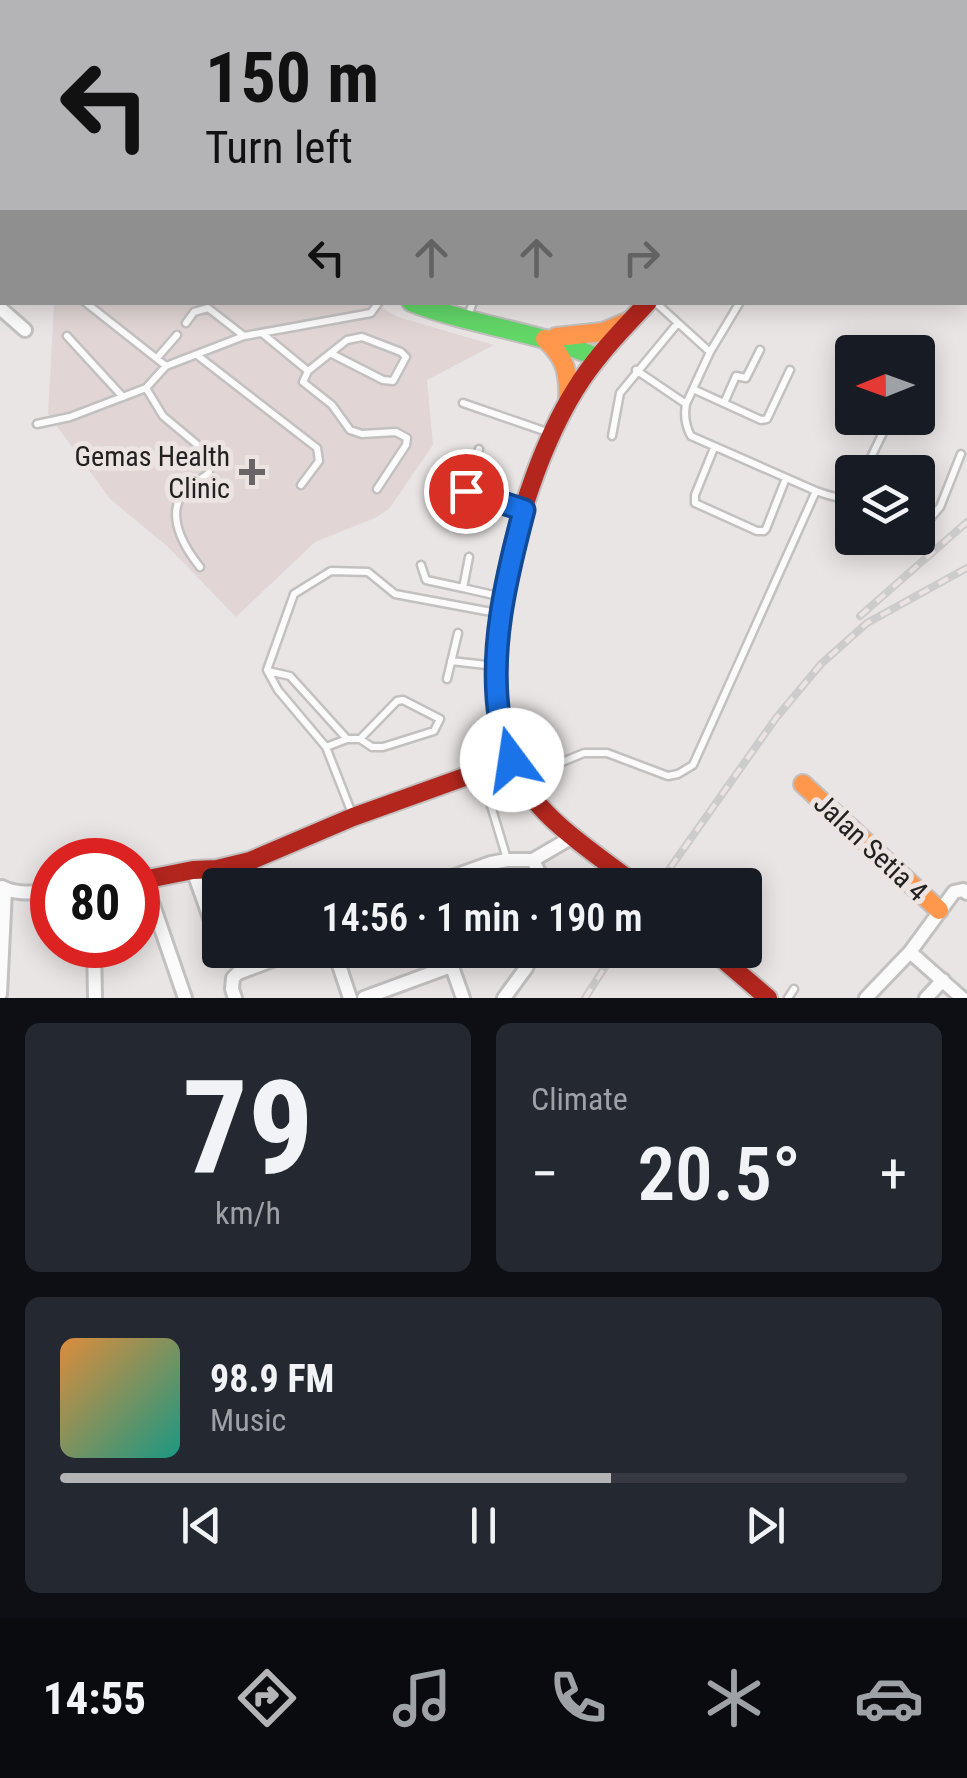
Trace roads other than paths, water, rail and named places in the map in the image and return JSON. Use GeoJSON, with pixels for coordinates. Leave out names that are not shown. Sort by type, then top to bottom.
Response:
{"type":"FeatureCollection","features":[{"type":"Feature","properties":{"kind":"main road"},"geometry":{"type":"LineString","coordinates":[[417,305],[467,322],[577,347],[598,358]]}},
{"type":"Feature","properties":{"kind":"main road"},"geometry":{"type":"LineString","coordinates":[[614,868],[545,809],[520,779],[501,725],[497,666],[512,554],[535,472],[568,400],[598,358],[648,305]]}},
{"type":"Feature","properties":{"kind":"main road"},"geometry":{"type":"LineString","coordinates":[[545,339],[610,330],[632,320]]}},
{"type":"Feature","properties":{"kind":"main road"},"geometry":{"type":"LineString","coordinates":[[545,339],[569,370],[568,400]]}},
{"type":"Feature","properties":{"kind":"main road"},"geometry":{"type":"LineString","coordinates":[[160,876],[250,862],[353,818],[512,760]]}},
{"type":"Feature","properties":{"kind":"main road","name":"Jalan Setia 4"},"geometry":{"type":"LineString","coordinates":[[803,784],[940,910]]}},
{"type":"Feature","properties":{"kind":"main road"},"geometry":{"type":"LineString","coordinates":[[733,968],[768,998]]}},
{"type":"Feature","properties":{"kind":"street"},"geometry":{"type":"LineString","coordinates":[[0,308],[25,330]]}},
{"type":"Feature","properties":{"kind":"street"},"geometry":{"type":"LineString","coordinates":[[482,868],[507,860],[533,860],[574,836]]}},
{"type":"Feature","properties":{"kind":"street"},"geometry":{"type":"LineString","coordinates":[[533,860],[537,868]]}},
{"type":"Feature","properties":{"kind":"street"},"geometry":{"type":"LineString","coordinates":[[194,870],[202,893]]}},
{"type":"Feature","properties":{"kind":"street"},"geometry":{"type":"LineString","coordinates":[[0,994],[8,889]]}},
{"type":"Feature","properties":{"kind":"street"},"geometry":{"type":"LineString","coordinates":[[866,998],[910,952],[954,892],[967,893]]}},
{"type":"Feature","properties":{"kind":"street"},"geometry":{"type":"LineString","coordinates":[[160,931],[185,998]]}},
{"type":"Feature","properties":{"kind":"street"},"geometry":{"type":"LineString","coordinates":[[910,952],[962,998]]}},
{"type":"Feature","properties":{"kind":"street"},"geometry":{"type":"LineString","coordinates":[[94,968],[94,998]]}},
{"type":"Feature","properties":{"kind":"street"},"geometry":{"type":"LineString","coordinates":[[235,998],[233,978],[254,968]]}},
{"type":"Feature","properties":{"kind":"street"},"geometry":{"type":"LineString","coordinates":[[340,968],[350,998]]}},
{"type":"Feature","properties":{"kind":"street"},"geometry":{"type":"LineString","coordinates":[[504,998],[526,968]]}},
{"type":"Feature","properties":{"kind":"street"},"geometry":{"type":"LineString","coordinates":[[364,998],[453,970]]}},
{"type":"Feature","properties":{"kind":"street"},"geometry":{"type":"LineString","coordinates":[[389,998],[453,970]]}},
{"type":"Feature","properties":{"kind":"street"},"geometry":{"type":"LineString","coordinates":[[453,970],[463,998]]}},
{"type":"Feature","properties":{"kind":"street"},"geometry":{"type":"LineString","coordinates":[[926,998],[943,980]]}},
{"type":"Feature","properties":{"kind":"lane"},"geometry":{"type":"LineString","coordinates":[[89,305],[166,366]]}},
{"type":"Feature","properties":{"kind":"lane"},"geometry":{"type":"LineString","coordinates":[[215,312],[221,305]]}},
{"type":"Feature","properties":{"kind":"lane"},"geometry":{"type":"LineString","coordinates":[[37,424],[70,417],[146,388],[166,366],[244,336],[372,314],[378,305]]}},
{"type":"Feature","properties":{"kind":"lane"},"geometry":{"type":"LineString","coordinates":[[467,322],[471,305]]}},
{"type":"Feature","properties":{"kind":"lane"},"geometry":{"type":"LineString","coordinates":[[655,305],[710,352]]}},
{"type":"Feature","properties":{"kind":"lane"},"geometry":{"type":"LineString","coordinates":[[738,305],[710,352],[686,404],[691,436],[835,497]]}},
{"type":"Feature","properties":{"kind":"lane"},"geometry":{"type":"LineString","coordinates":[[186,322],[194,312],[208,308],[244,336]]}},
{"type":"Feature","properties":{"kind":"lane"},"geometry":{"type":"LineString","coordinates":[[612,436],[620,393],[678,324]]}},
{"type":"Feature","properties":{"kind":"lane"},"geometry":{"type":"LineString","coordinates":[[262,333],[308,371]]}},
{"type":"Feature","properties":{"kind":"lane"},"geometry":{"type":"LineString","coordinates":[[157,358],[177,335]]}},
{"type":"Feature","properties":{"kind":"lane"},"geometry":{"type":"LineString","coordinates":[[67,336],[124,397]]}},
{"type":"Feature","properties":{"kind":"lane"},"geometry":{"type":"LineString","coordinates":[[332,354],[383,380],[393,381],[406,357],[362,337],[347,340],[308,371],[302,382],[332,405],[350,430],[362,434],[396,432],[407,438],[377,489]]}},
{"type":"Feature","properties":{"kind":"lane"},"geometry":{"type":"LineString","coordinates":[[724,403],[736,376],[746,378],[760,350]]}},
{"type":"Feature","properties":{"kind":"lane"},"geometry":{"type":"LineString","coordinates":[[197,354],[316,448],[319,460],[301,484]]}},
{"type":"Feature","properties":{"kind":"lane"},"geometry":{"type":"LineString","coordinates":[[636,370],[686,404]]}},
{"type":"Feature","properties":{"kind":"lane"},"geometry":{"type":"LineString","coordinates":[[693,389],[761,420],[767,419],[790,370]]}},
{"type":"Feature","properties":{"kind":"lane"},"geometry":{"type":"LineString","coordinates":[[146,388],[163,416],[210,458],[209,473],[186,490],[176,514],[185,549],[200,568]]}},
{"type":"Feature","properties":{"kind":"lane"},"geometry":{"type":"LineString","coordinates":[[463,403],[551,434]]}},
{"type":"Feature","properties":{"kind":"lane"},"geometry":{"type":"LineString","coordinates":[[714,448],[695,504],[757,530],[766,528],[786,478]]}},
{"type":"Feature","properties":{"kind":"lane"},"geometry":{"type":"LineString","coordinates":[[462,506],[479,449]]}},
{"type":"Feature","properties":{"kind":"lane"},"geometry":{"type":"LineString","coordinates":[[935,513],[961,454]]}},
{"type":"Feature","properties":{"kind":"lane"},"geometry":{"type":"LineString","coordinates":[[466,491],[524,510]]}},
{"type":"Feature","properties":{"kind":"lane"},"geometry":{"type":"LineString","coordinates":[[507,860],[489,799],[520,779],[584,753],[607,754],[668,776],[692,765],[816,491]]}},
{"type":"Feature","properties":{"kind":"lane"},"geometry":{"type":"LineString","coordinates":[[464,588],[469,558]]}},
{"type":"Feature","properties":{"kind":"lane"},"geometry":{"type":"LineString","coordinates":[[421,565],[426,580],[464,588],[503,606]]}},
{"type":"Feature","properties":{"kind":"lane"},"geometry":{"type":"LineString","coordinates":[[353,818],[326,748],[278,690],[267,670],[294,594],[331,570],[368,572],[396,594],[503,606]]}},
{"type":"Feature","properties":{"kind":"lane"},"geometry":{"type":"LineString","coordinates":[[447,679],[458,633]]}},
{"type":"Feature","properties":{"kind":"lane"},"geometry":{"type":"LineString","coordinates":[[452,661],[497,666]]}},
{"type":"Feature","properties":{"kind":"lane"},"geometry":{"type":"LineString","coordinates":[[267,670],[290,676],[347,740]]}},
{"type":"Feature","properties":{"kind":"lane"},"geometry":{"type":"LineString","coordinates":[[326,748],[347,740],[383,747],[434,730],[440,719],[403,700],[396,701],[360,740]]}},
{"type":"Feature","properties":{"kind":"lane"},"geometry":{"type":"LineString","coordinates":[[788,998],[794,989]]}},
{"type":"Feature","properties":{"kind":"railway"},"geometry":{"type":"LineString","coordinates":[[860,616],[967,522]]}},
{"type":"Feature","properties":{"kind":"railway"},"geometry":{"type":"LineString","coordinates":[[670,868],[776,718],[821,664],[867,623],[967,568]]}},
{"type":"Feature","properties":{"kind":"railway"},"geometry":{"type":"LineString","coordinates":[[585,998],[604,968]]}},
{"type":"Feature","properties":{"kind":"place","name":"Gemas Health Clinic"},"geometry":{"type":"Point","coordinates":[252,472]}}]}
